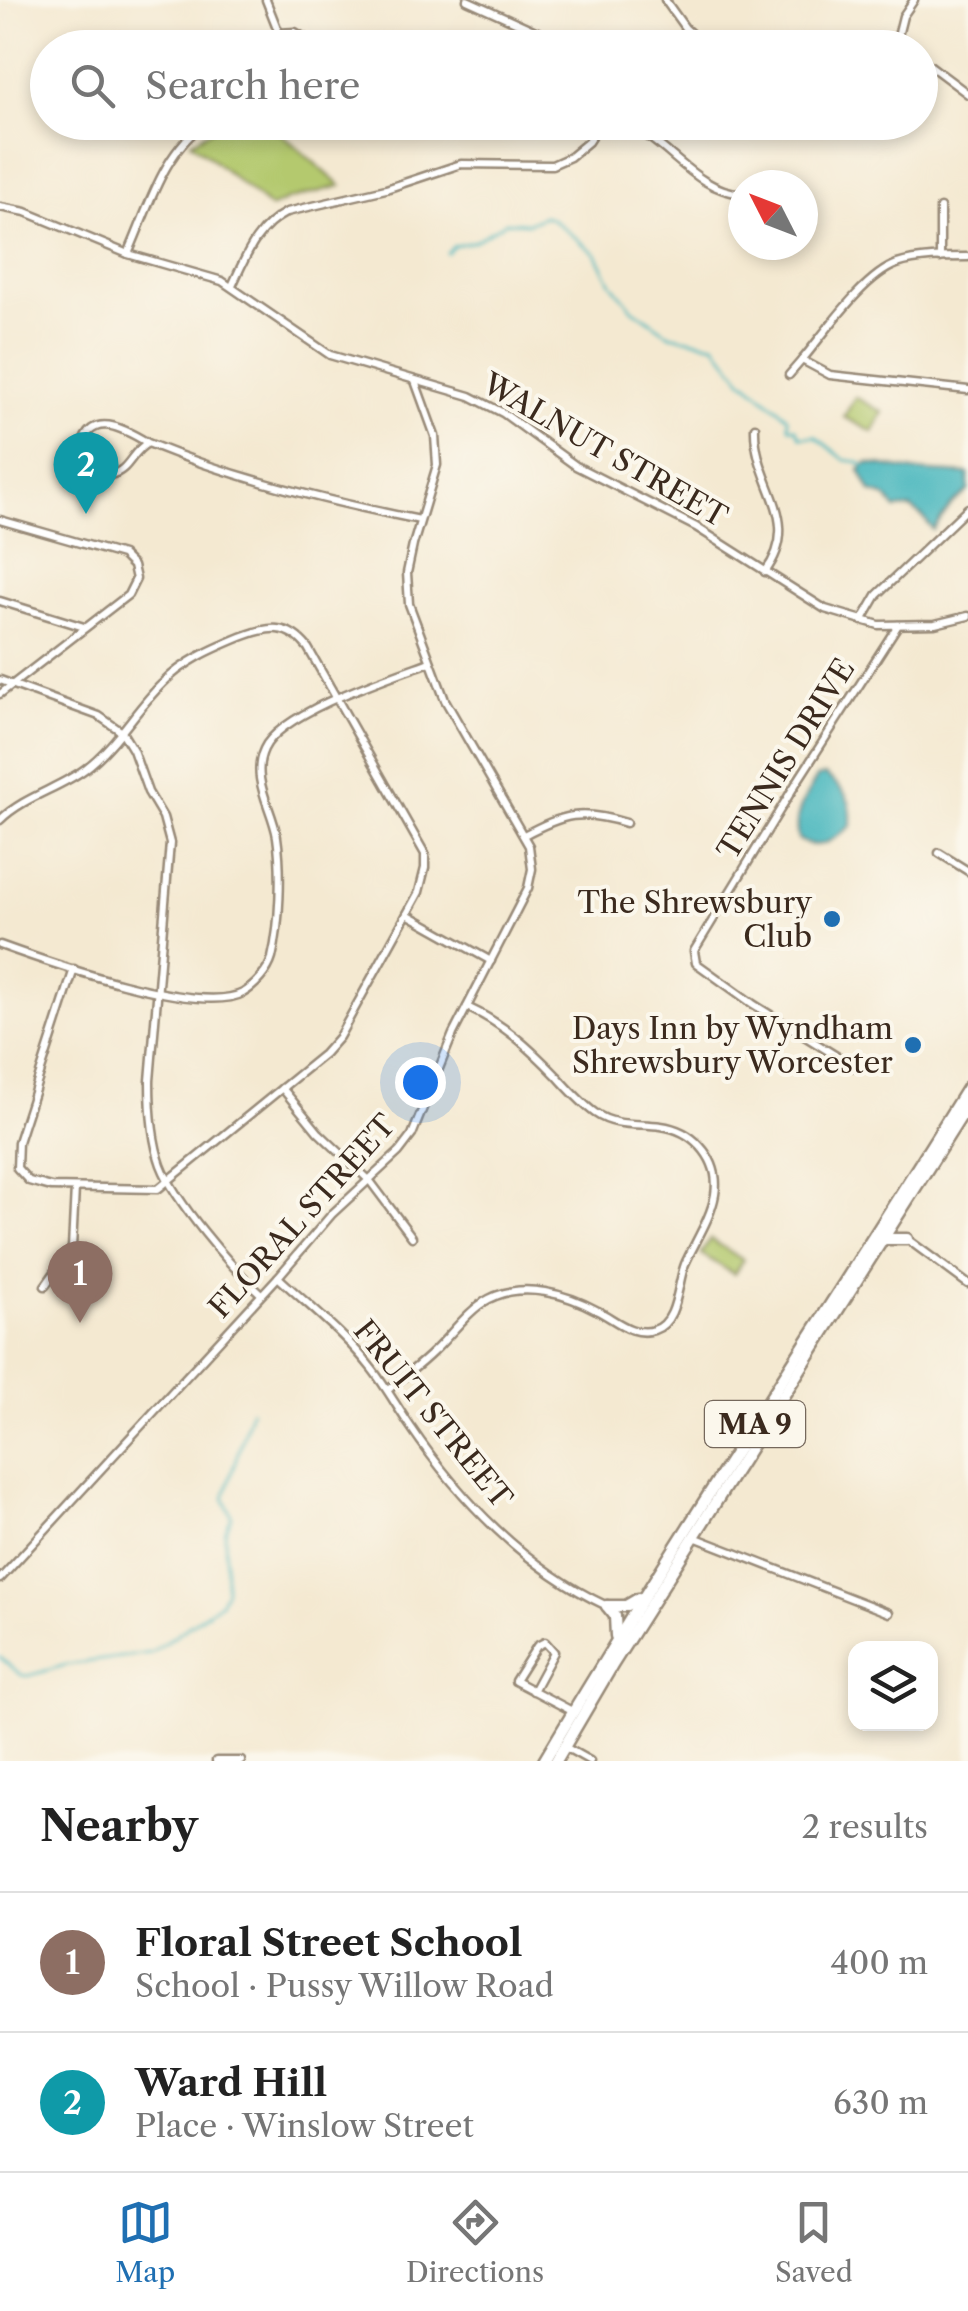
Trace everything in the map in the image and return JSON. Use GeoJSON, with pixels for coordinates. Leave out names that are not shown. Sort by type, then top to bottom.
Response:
{"type":"FeatureCollection","features":[{"type":"Feature","properties":{"kind":"highway","name":"MA 9"},"geometry":{"type":"LineString","coordinates":[[544,1761],[641,1597],[968,1087]]}},
{"type":"Feature","properties":{"kind":"highway","name":"MA 9"},"geometry":{"type":"LineString","coordinates":[[556,1761],[608,1672],[968,1105]]}},
{"type":"Feature","properties":{"kind":"highway"},"geometry":{"type":"LineString","coordinates":[[896,1220],[908,1239]]}},
{"type":"Feature","properties":{"kind":"highway"},"geometry":{"type":"LineString","coordinates":[[884,1239],[908,1239]]}},
{"type":"Feature","properties":{"kind":"highway"},"geometry":{"type":"LineString","coordinates":[[615,1639],[616,1622],[607,1606],[626,1606],[641,1597]]}},
{"type":"Feature","properties":{"kind":"street"},"geometry":{"type":"LineString","coordinates":[[266,0],[279,30]]}},
{"type":"Feature","properties":{"kind":"street"},"geometry":{"type":"LineString","coordinates":[[466,0],[533,30]]}},
{"type":"Feature","properties":{"kind":"street"},"geometry":{"type":"LineString","coordinates":[[665,0],[687,30]]}},
{"type":"Feature","properties":{"kind":"street"},"geometry":{"type":"LineString","coordinates":[[900,30],[902,16],[914,0]]}},
{"type":"Feature","properties":{"kind":"street"},"geometry":{"type":"LineString","coordinates":[[938,72],[968,94]]}},
{"type":"Feature","properties":{"kind":"street"},"geometry":{"type":"LineString","coordinates":[[128,254],[173,154],[186,140]]}},
{"type":"Feature","properties":{"kind":"street"},"geometry":{"type":"LineString","coordinates":[[232,286],[258,234],[287,212],[386,189],[461,164],[560,163],[589,140]]}},
{"type":"Feature","properties":{"kind":"street"},"geometry":{"type":"LineString","coordinates":[[654,140],[705,183],[728,191]]}},
{"type":"Feature","properties":{"kind":"street","name":"WALNUT STREET"},"geometry":{"type":"LineString","coordinates":[[0,207],[66,226],[128,254],[232,286],[330,355],[470,396],[504,412],[576,466],[696,527],[825,609],[862,622],[898,625],[935,624],[968,616]]}},
{"type":"Feature","properties":{"kind":"street"},"geometry":{"type":"LineString","coordinates":[[940,208],[940,258]]}},
{"type":"Feature","properties":{"kind":"street"},"geometry":{"type":"LineString","coordinates":[[789,375],[880,274],[904,262],[968,257]]}},
{"type":"Feature","properties":{"kind":"street"},"geometry":{"type":"LineString","coordinates":[[802,360],[830,375],[968,390]]}},
{"type":"Feature","properties":{"kind":"street","name":"FLORAL STREET"},"geometry":{"type":"LineString","coordinates":[[0,1579],[332,1214],[399,1152],[412,1134],[467,1007],[528,888],[531,853],[524,835],[444,700],[408,597],[407,573],[420,520],[433,488],[437,450],[414,382]]}},
{"type":"Feature","properties":{"kind":"street"},"geometry":{"type":"LineString","coordinates":[[148,444],[139,448],[123,470],[110,475],[90,466],[81,450],[88,433],[108,424],[178,456],[365,509],[420,520]]}},
{"type":"Feature","properties":{"kind":"street"},"geometry":{"type":"LineString","coordinates":[[755,426],[756,459],[780,517],[779,549],[765,572]]}},
{"type":"Feature","properties":{"kind":"street"},"geometry":{"type":"LineString","coordinates":[[862,622],[877,596],[968,508]]}},
{"type":"Feature","properties":{"kind":"street"},"geometry":{"type":"LineString","coordinates":[[0,520],[122,555],[133,566],[136,579],[128,595],[0,694]]}},
{"type":"Feature","properties":{"kind":"street"},"geometry":{"type":"LineString","coordinates":[[0,601],[85,628]]}},
{"type":"Feature","properties":{"kind":"street","name":"TENNIS DRIVE"},"geometry":{"type":"LineString","coordinates":[[854,1067],[719,981],[696,962],[694,951],[898,625]]}},
{"type":"Feature","properties":{"kind":"street"},"geometry":{"type":"LineString","coordinates":[[0,820],[32,797],[86,769],[182,665],[236,639],[270,628],[284,628],[298,636],[336,697],[424,854],[423,881],[339,1037],[324,1054],[169,1181],[150,1190],[51,1188],[30,1181],[17,1168],[16,1153],[74,969]]}},
{"type":"Feature","properties":{"kind":"street"},"geometry":{"type":"LineString","coordinates":[[0,945],[157,992],[208,998],[237,996],[257,982],[270,963],[278,891],[274,820],[260,781],[263,750],[288,727],[336,697],[430,662]]}},
{"type":"Feature","properties":{"kind":"street"},"geometry":{"type":"LineString","coordinates":[[0,680],[99,716],[122,732],[170,832],[150,1104],[159,1158],[169,1181],[234,1268],[261,1294]]}},
{"type":"Feature","properties":{"kind":"street"},"geometry":{"type":"LineString","coordinates":[[524,835],[558,817],[576,814],[626,823]]}},
{"type":"Feature","properties":{"kind":"street"},"geometry":{"type":"LineString","coordinates":[[938,853],[968,871]]}},
{"type":"Feature","properties":{"kind":"street"},"geometry":{"type":"LineString","coordinates":[[407,914],[491,962]]}},
{"type":"Feature","properties":{"kind":"street"},"geometry":{"type":"LineString","coordinates":[[388,1390],[480,1305],[505,1293],[532,1290],[556,1294],[633,1330],[655,1330],[668,1318],[717,1187],[714,1167],[696,1142],[668,1128],[618,1123],[597,1115],[510,1030],[467,1007]]}},
{"type":"Feature","properties":{"kind":"street"},"geometry":{"type":"LineString","coordinates":[[282,1088],[318,1132],[370,1181],[412,1237]]}},
{"type":"Feature","properties":{"kind":"street"},"geometry":{"type":"LineString","coordinates":[[45,1286],[72,1248],[75,1188]]}},
{"type":"Feature","properties":{"kind":"street"},"geometry":{"type":"LineString","coordinates":[[908,1239],[968,1284]]}},
{"type":"Feature","properties":{"kind":"street","name":"FRUIT STREET"},"geometry":{"type":"LineString","coordinates":[[278,1277],[347,1340],[470,1502],[543,1570],[607,1606]]}},
{"type":"Feature","properties":{"kind":"street"},"geometry":{"type":"LineString","coordinates":[[694,1537],[889,1613]]}},
{"type":"Feature","properties":{"kind":"street"},"geometry":{"type":"LineString","coordinates":[[533,1691],[554,1652],[545,1642],[537,1646],[515,1681],[533,1691],[572,1711]]}},
{"type":"Feature","properties":{"kind":"street"},"geometry":{"type":"LineString","coordinates":[[565,1746],[590,1761]]}},
{"type":"Feature","properties":{"kind":"street"},"geometry":{"type":"LineString","coordinates":[[216,1761],[241,1761]]}},
{"type":"Feature","properties":{"kind":"green space"},"geometry":{"type":"Polygon","coordinates":[[[288,140],[341,186],[270,208],[191,142],[288,140]]]}},
{"type":"Feature","properties":{"kind":"green space"},"geometry":{"type":"Polygon","coordinates":[[[855,397],[883,412],[873,432],[844,417],[855,397]]]}},
{"type":"Feature","properties":{"kind":"green space"},"geometry":{"type":"Polygon","coordinates":[[[710,1239],[743,1260],[734,1274],[701,1254],[710,1239]]]}},
{"type":"Feature","properties":{"kind":"water"},"geometry":{"type":"Polygon","coordinates":[[[867,463],[968,474],[968,491],[951,505],[933,530],[911,508],[896,509],[886,497],[871,492],[860,470],[867,463]]]}},
{"type":"Feature","properties":{"kind":"water"},"geometry":{"type":"Polygon","coordinates":[[[825,775],[847,797],[851,826],[832,840],[812,845],[798,839],[797,822],[817,777],[825,775]]]}},
{"type":"Feature","properties":{"kind":"waterway"},"geometry":{"type":"LineString","coordinates":[[447,253],[506,222],[528,223],[544,216],[552,219],[596,254],[611,283],[633,309],[670,335],[715,344],[742,379],[788,417],[789,427],[796,428],[801,437],[815,436],[845,460],[864,466]]}},
{"type":"Feature","properties":{"kind":"waterway"},"geometry":{"type":"LineString","coordinates":[[0,1657],[21,1675],[28,1676],[66,1665],[151,1653],[220,1603],[226,1590],[225,1532],[232,1517],[224,1498],[251,1410]]}},
{"type":"Feature","properties":{"kind":"place","name":"Ward Hill"},"geometry":{"type":"Point","coordinates":[86,514]}},
{"type":"Feature","properties":{"kind":"place","name":"The Shrewsbury Club"},"geometry":{"type":"Point","coordinates":[832,919]}},
{"type":"Feature","properties":{"kind":"place","name":"Days Inn by Wyndham Shrewsbury Worcester"},"geometry":{"type":"Point","coordinates":[913,1045]}},
{"type":"Feature","properties":{"kind":"place","name":"Floral Street School"},"geometry":{"type":"Point","coordinates":[80,1323]}}]}
